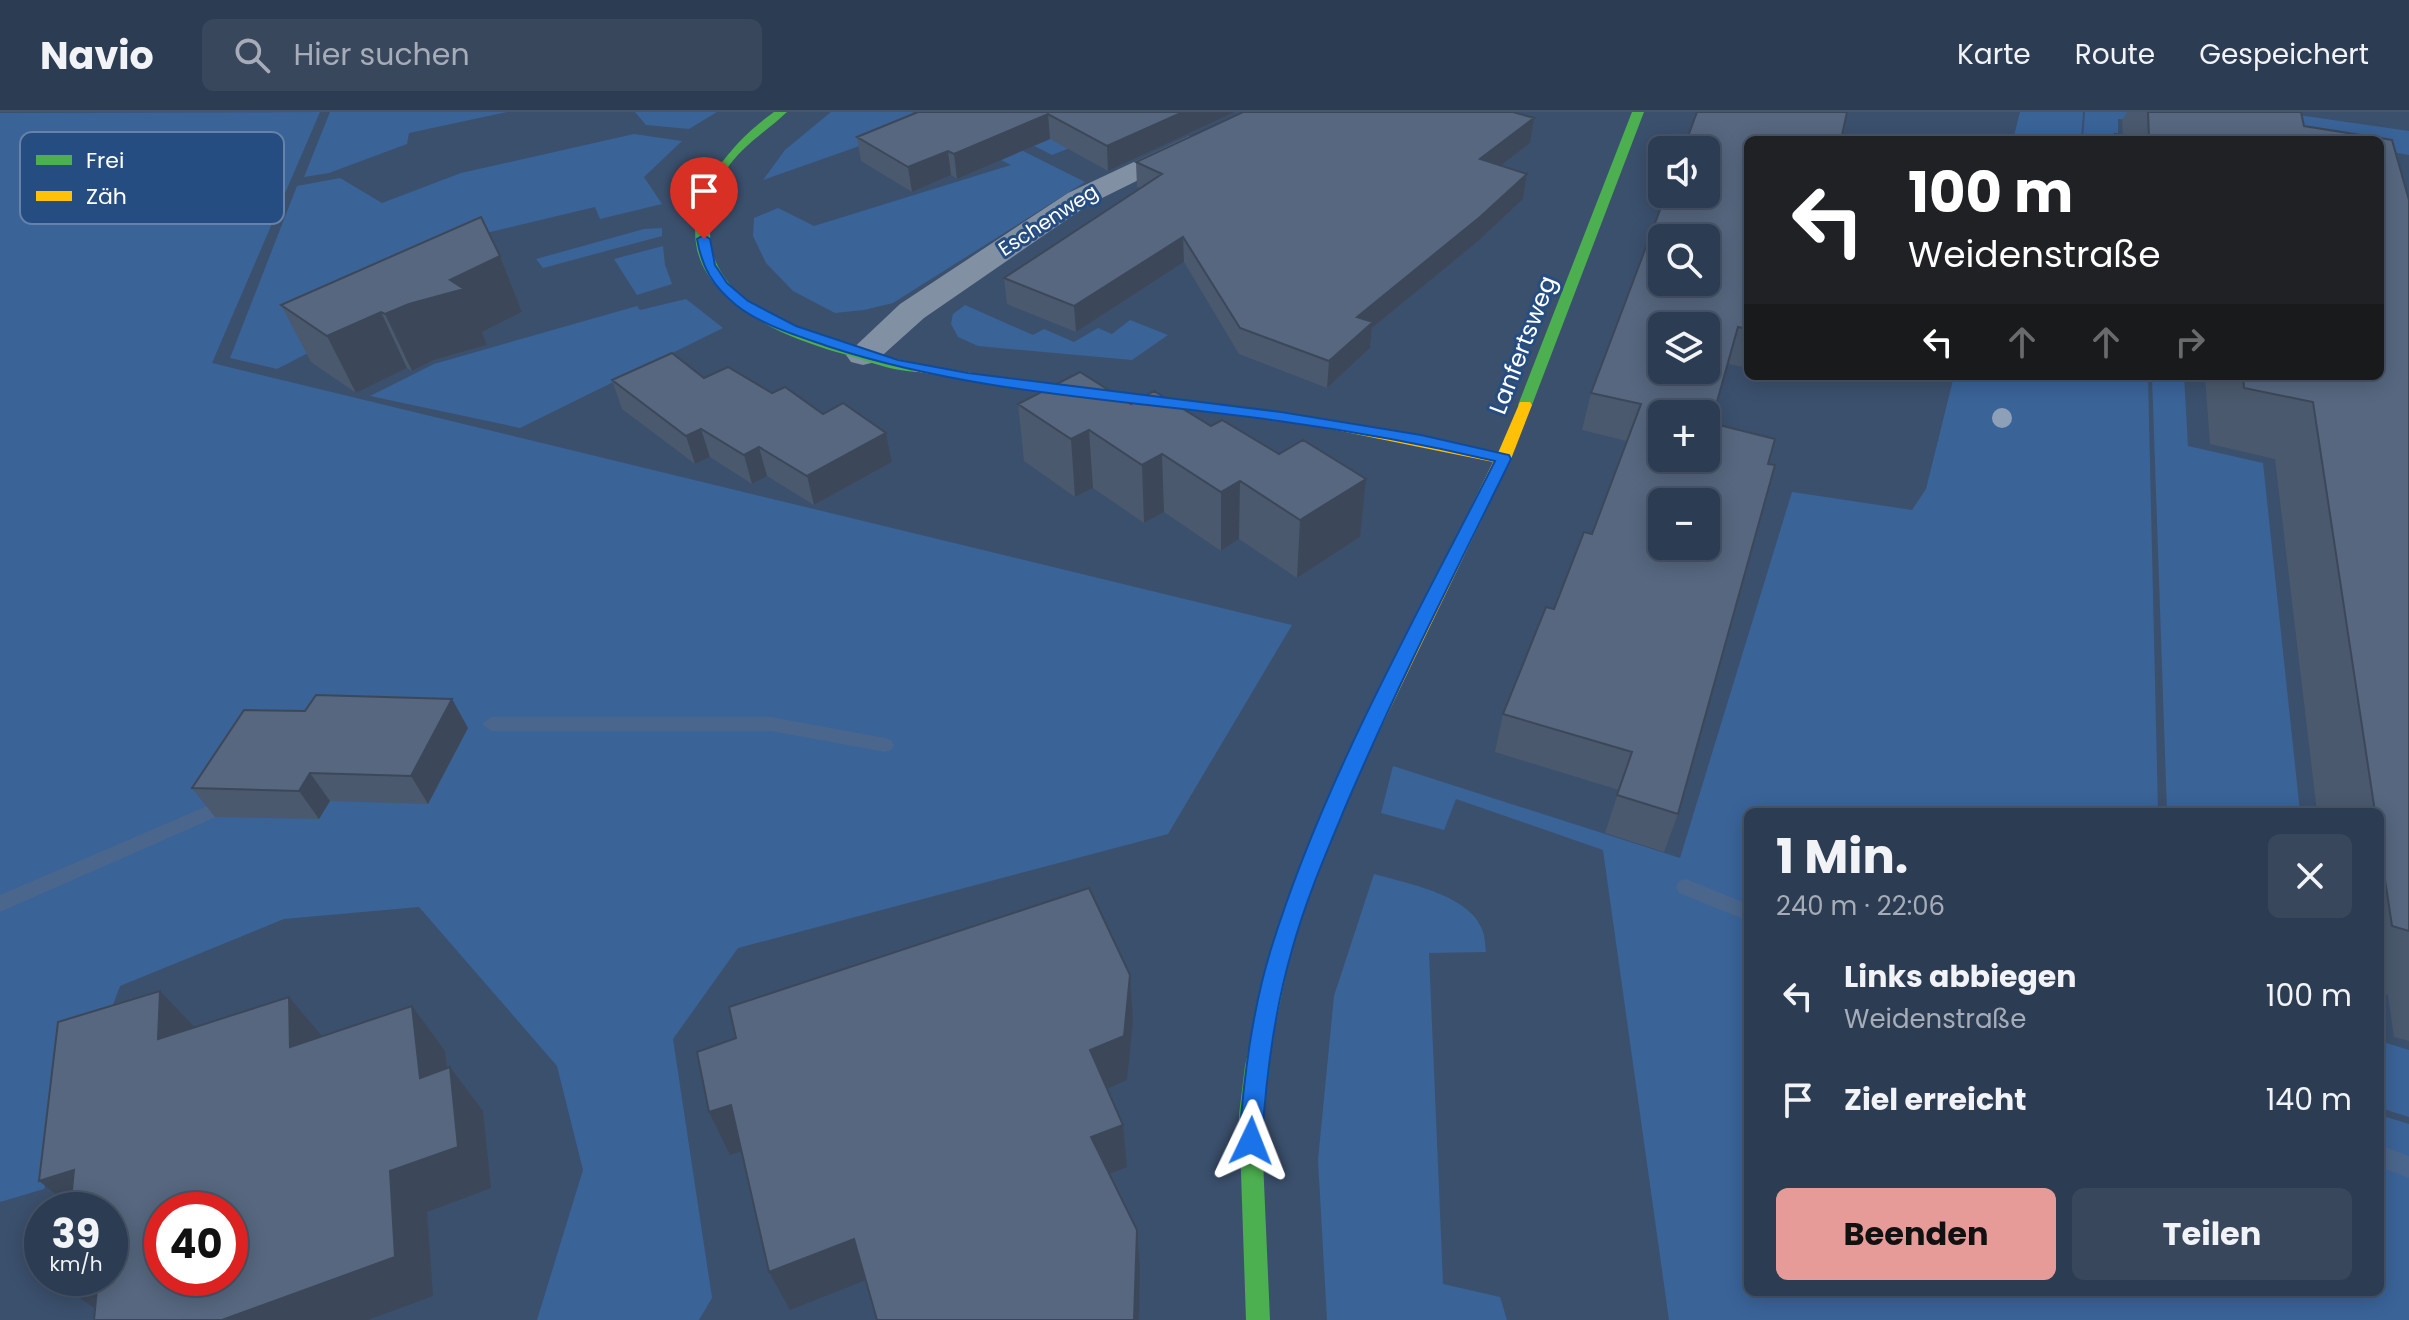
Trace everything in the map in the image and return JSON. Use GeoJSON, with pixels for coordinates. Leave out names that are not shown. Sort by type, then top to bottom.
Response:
{"type":"FeatureCollection","features":[{"type":"Feature","properties":{"kind":"street"},"geometry":{"type":"LineString","coordinates":[[781,112],[738,147],[708,191],[703,215],[708,265],[743,304],[766,318],[863,355],[928,371],[1394,434],[1503,459]]}},
{"type":"Feature","properties":{"kind":"street","name":"Lanfertsweg"},"geometry":{"type":"LineString","coordinates":[[1258,1320],[1250,1114],[1256,1066],[1281,950],[1308,872],[1368,733],[1503,459],[1638,112]]}},
{"type":"Feature","properties":{"kind":"street","name":"Eschenweg"},"geometry":{"type":"LineString","coordinates":[[863,355],[912,311],[1078,199],[1221,129]]}},
{"type":"Feature","properties":{"kind":"shaded area"},"geometry":{"type":"Polygon","coordinates":[[[320,112],[284,196],[284,132],[20,132],[20,224],[272,224],[212,363],[1292,625],[1168,834],[738,948],[673,1039],[712,1298],[699,1320],[537,1320],[583,1170],[557,1066],[419,907],[284,919],[120,986],[44,1189],[24,1192],[24,1195],[0,1202],[0,113],[320,112]]]}},
{"type":"Feature","properties":{"kind":"shaded area"},"geometry":{"type":"Polygon","coordinates":[[[330,112],[507,112],[409,133],[407,144],[329,173],[304,177],[330,112]]]}},
{"type":"Feature","properties":{"kind":"shaded area"},"geometry":{"type":"Polygon","coordinates":[[[635,112],[717,112],[689,129],[646,125],[635,112]]]}},
{"type":"Feature","properties":{"kind":"shaded area"},"geometry":{"type":"Polygon","coordinates":[[[831,112],[912,112],[924,118],[939,112],[1162,112],[1052,155],[1013,135],[868,143],[763,180],[785,150],[831,112]]]}},
{"type":"Feature","properties":{"kind":"shaded area"},"geometry":{"type":"Polygon","coordinates":[[[2020,112],[2083,112],[2081,136],[2014,136],[2020,112]]]}},
{"type":"Feature","properties":{"kind":"shaded area"},"geometry":{"type":"Polygon","coordinates":[[[2085,112],[2129,112],[2129,120],[2118,119],[2118,136],[2083,136],[2085,112]]]}},
{"type":"Feature","properties":{"kind":"shaded area"},"geometry":{"type":"Polygon","coordinates":[[[2277,112],[2409,131],[2409,155],[2384,151],[2384,136],[2283,136],[2277,112]]]}},
{"type":"Feature","properties":{"kind":"shaded area"},"geometry":{"type":"Polygon","coordinates":[[[634,134],[682,141],[644,177],[662,204],[600,219],[595,207],[390,256],[405,292],[370,321],[277,369],[230,358],[297,186],[340,178],[382,203],[461,173],[634,134]]]}},
{"type":"Feature","properties":{"kind":"shaded area"},"geometry":{"type":"Polygon","coordinates":[[[1009,144],[1085,182],[893,303],[835,313],[793,291],[766,263],[753,236],[754,218],[778,208],[814,226],[1011,165],[987,153],[1009,144]]]}},
{"type":"Feature","properties":{"kind":"shaded area"},"geometry":{"type":"Polygon","coordinates":[[[662,228],[662,236],[543,268],[536,259],[644,229],[662,228]]]}},
{"type":"Feature","properties":{"kind":"shaded area"},"geometry":{"type":"Polygon","coordinates":[[[663,246],[665,265],[672,284],[637,295],[614,259],[663,246]]]}},
{"type":"Feature","properties":{"kind":"shaded area"},"geometry":{"type":"Polygon","coordinates":[[[686,299],[723,328],[520,428],[370,396],[434,364],[637,306],[640,310],[686,299]]]}},
{"type":"Feature","properties":{"kind":"shaded area"},"geometry":{"type":"Polygon","coordinates":[[[965,305],[1033,335],[1044,329],[1074,342],[1098,328],[1112,334],[1130,320],[1168,335],[1132,360],[978,346],[958,337],[951,324],[953,314],[965,305]]]}},
{"type":"Feature","properties":{"kind":"shaded area"},"geometry":{"type":"Polygon","coordinates":[[[1953,380],[2148,380],[2158,808],[1744,808],[1744,1296],[2384,1296],[2384,1116],[2409,1124],[2409,1320],[1669,1320],[1603,850],[1456,799],[1444,830],[1381,813],[1393,766],[1680,858],[1792,492],[1912,510],[1926,489],[1953,380]]]}},
{"type":"Feature","properties":{"kind":"shaded area"},"geometry":{"type":"Polygon","coordinates":[[[2152,380],[2184,380],[2188,446],[2263,463],[2300,808],[2167,808],[2152,380]]]}},
{"type":"Feature","properties":{"kind":"shaded area"},"geometry":{"type":"Polygon","coordinates":[[[1374,874],[1449,898],[1473,916],[1483,933],[1486,952],[1429,953],[1443,1284],[1500,1297],[1507,1320],[1327,1320],[1318,1160],[1334,996],[1374,874]]]}},
{"type":"Feature","properties":{"kind":"shaded area"},"geometry":{"type":"Polygon","coordinates":[[[2384,1042],[2409,1050],[2409,1117],[2384,1109],[2384,1042]]]}},
{"type":"Feature","properties":{"kind":"building"},"geometry":{"type":"Polygon","coordinates":[[[918,112],[1183,112],[1107,146],[1048,114],[954,154],[948,151],[908,167],[857,137],[918,112]]]}},
{"type":"Feature","properties":{"kind":"building"},"geometry":{"type":"Polygon","coordinates":[[[1243,112],[1513,112],[1534,118],[1480,159],[1527,174],[1480,217],[1357,317],[1373,322],[1329,361],[1240,328],[1183,237],[1074,306],[1004,278],[1162,174],[1136,162],[1243,112]]]}},
{"type":"Feature","properties":{"kind":"building"},"geometry":{"type":"Polygon","coordinates":[[[1697,112],[1847,112],[1842,136],[1744,136],[1744,328],[1738,327],[1717,400],[1648,400],[1648,472],[1720,472],[1720,425],[1775,439],[1768,464],[1775,465],[1678,814],[1617,795],[1632,752],[1503,714],[1546,607],[1554,609],[1584,532],[1592,534],[1641,404],[1591,393],[1648,242],[1648,296],[1720,296],[1720,224],[1655,224],[1661,208],[1720,208],[1720,136],[1688,136],[1697,112]]]}},
{"type":"Feature","properties":{"kind":"building"},"geometry":{"type":"Polygon","coordinates":[[[2148,112],[2301,112],[2304,126],[2367,136],[2149,136],[2148,112]]]}},
{"type":"Feature","properties":{"kind":"building"},"geometry":{"type":"Polygon","coordinates":[[[2384,139],[2392,140],[2409,200],[2409,931],[2392,926],[2384,873],[2384,808],[2374,808],[2313,402],[2244,388],[2243,380],[2384,380],[2384,139]]]}},
{"type":"Feature","properties":{"kind":"building"},"geometry":{"type":"Polygon","coordinates":[[[481,217],[500,256],[450,280],[464,289],[385,314],[381,312],[327,336],[281,305],[481,217]]]}},
{"type":"Feature","properties":{"kind":"building"},"geometry":{"type":"Polygon","coordinates":[[[672,353],[704,378],[728,367],[772,393],[785,387],[823,414],[843,403],[886,433],[807,476],[759,447],[744,455],[701,429],[686,436],[612,380],[672,353]]]}},
{"type":"Feature","properties":{"kind":"building"},"geometry":{"type":"Polygon","coordinates":[[[1080,372],[1131,404],[1154,391],[1211,426],[1222,420],[1279,454],[1303,440],[1366,479],[1300,520],[1240,481],[1221,492],[1162,454],[1142,465],[1089,430],[1071,439],[1018,404],[1080,372]]]}},
{"type":"Feature","properties":{"kind":"building"},"geometry":{"type":"Polygon","coordinates":[[[316,695],[452,699],[411,776],[310,773],[299,791],[192,788],[244,710],[305,711],[316,695]]]}},
{"type":"Feature","properties":{"kind":"building"},"geometry":{"type":"Polygon","coordinates":[[[1089,888],[1130,975],[1124,1036],[1090,1050],[1123,1125],[1091,1137],[1137,1230],[1134,1320],[877,1320],[854,1239],[769,1272],[731,1105],[709,1112],[697,1052],[736,1038],[729,1007],[1089,888]]]}},
{"type":"Feature","properties":{"kind":"building"},"geometry":{"type":"Polygon","coordinates":[[[160,991],[158,1039],[289,997],[290,1047],[412,1006],[420,1078],[450,1067],[458,1147],[390,1171],[395,1257],[222,1320],[94,1320],[96,1296],[128,1296],[128,1192],[72,1192],[74,1170],[39,1181],[58,1022],[160,991]]]}},
{"type":"Feature","properties":{"kind":"waterway"},"geometry":{"type":"LineString","coordinates":[[491,724],[771,724],[885,745]]}},
{"type":"Feature","properties":{"kind":"waterway"},"geometry":{"type":"LineString","coordinates":[[0,904],[207,813]]}},
{"type":"Feature","properties":{"kind":"waterway"},"geometry":{"type":"LineString","coordinates":[[1686,887],[1744,911]]}},
{"type":"Feature","properties":{"kind":"waterway"},"geometry":{"type":"LineString","coordinates":[[2384,1158],[2409,1167]]}},
{"type":"Feature","properties":{"kind":"traffic: fast"},"geometry":{"type":"LineString","coordinates":[[781,112],[754,132],[730,156],[713,184],[704,223],[704,248],[709,265],[724,287],[772,322],[863,356],[918,368]]}},
{"type":"Feature","properties":{"kind":"traffic: fast"},"geometry":{"type":"LineString","coordinates":[[1525,405],[1638,112]]}},
{"type":"Feature","properties":{"kind":"traffic: fast"},"geometry":{"type":"LineString","coordinates":[[1258,1320],[1250,1114],[1256,1066],[1281,950],[1308,872],[1356,761]]}},
{"type":"Feature","properties":{"kind":"traffic: slow"},"geometry":{"type":"LineString","coordinates":[[918,368],[1002,382],[1306,420],[1503,459]]}},
{"type":"Feature","properties":{"kind":"traffic: slow"},"geometry":{"type":"LineString","coordinates":[[1356,761],[1512,439],[1525,405]]}},
{"type":"Feature","properties":{"kind":"route"},"geometry":{"type":"LineString","coordinates":[[704,239],[708,265],[743,304],[766,318],[829,344],[895,364],[968,377],[1281,417],[1421,439],[1503,459],[1368,733],[1308,872],[1281,950],[1266,1016],[1250,1114],[1251,1141]]}}]}
